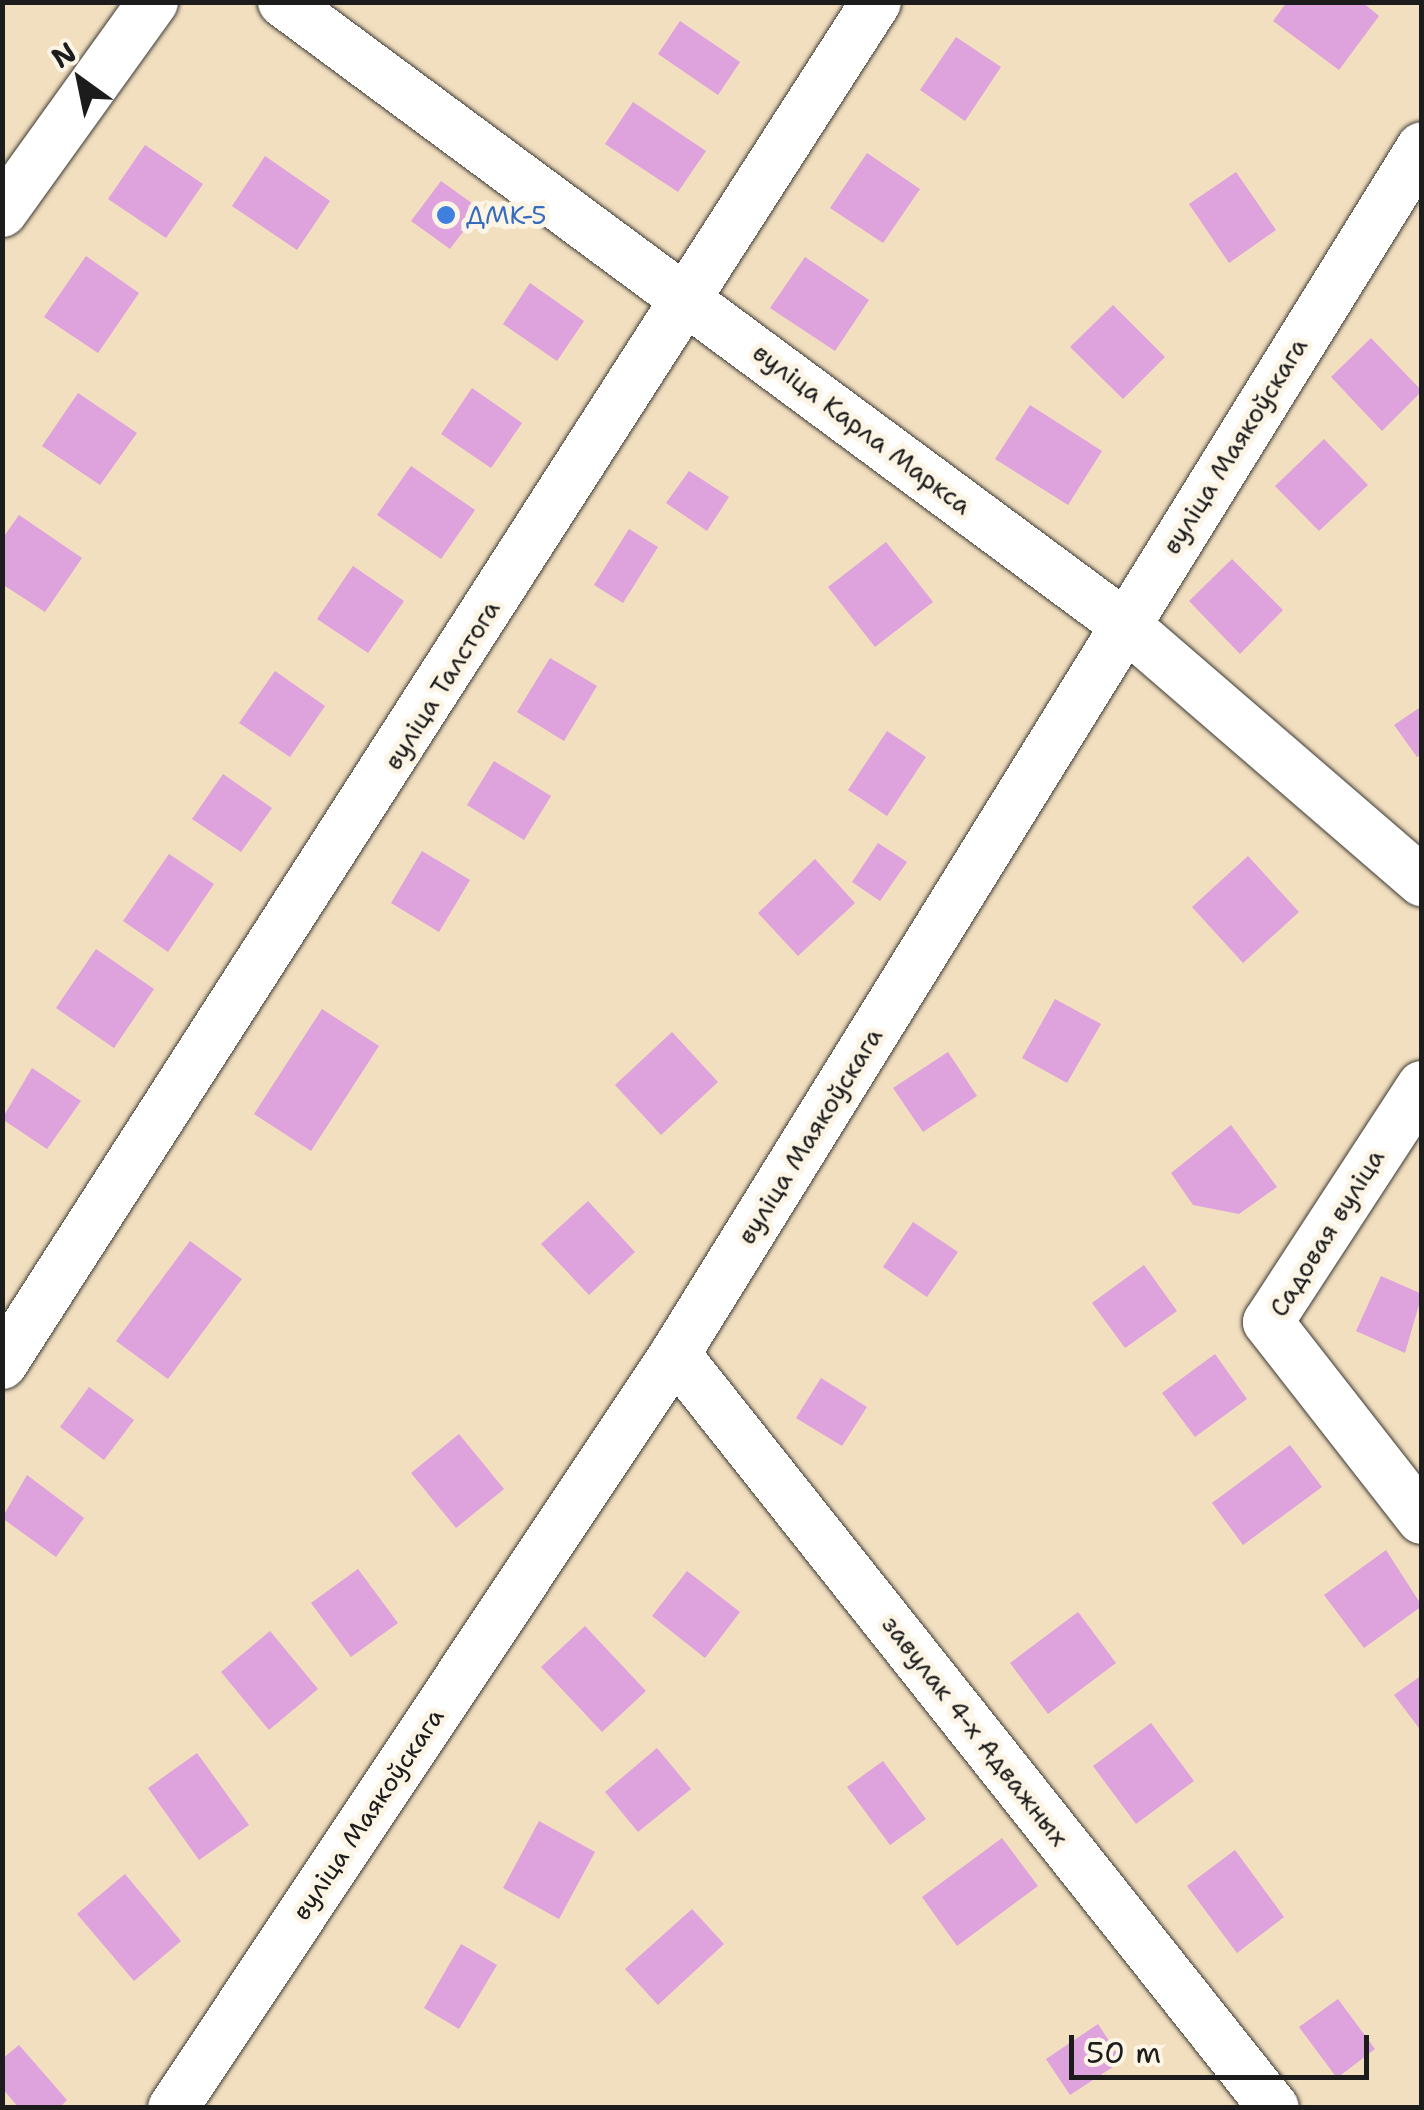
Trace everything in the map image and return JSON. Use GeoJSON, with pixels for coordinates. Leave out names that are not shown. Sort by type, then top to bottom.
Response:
{"type":"FeatureCollection","features":[{"type":"Feature","properties":{"kind":"street"},"geometry":{"type":"LineString","coordinates":[[2,212],[153,2]]}},
{"type":"Feature","properties":{"kind":"street","name":"вуліца Карла Маркса"},"geometry":{"type":"LineString","coordinates":[[282,2],[1124,624],[1422,881]]}},
{"type":"Feature","properties":{"kind":"street","name":"вуліца Талстога"},"geometry":{"type":"LineString","coordinates":[[2,1364],[876,2]]}},
{"type":"Feature","properties":{"kind":"street","name":"вуліца Маякоўскага"},"geometry":{"type":"LineString","coordinates":[[172,2108],[676,1354],[1422,147]]}},
{"type":"Feature","properties":{"kind":"street","name":"Садовая вуліца"},"geometry":{"type":"LineString","coordinates":[[1422,1086],[1268,1322],[1422,1518]]}},
{"type":"Feature","properties":{"kind":"street","name":"завулак 4-х Адважных"},"geometry":{"type":"LineString","coordinates":[[676,1354],[1274,2108]]}},
{"type":"Feature","properties":{"kind":"building"},"geometry":{"type":"Polygon","coordinates":[[[1287,2],[1362,2],[1379,16],[1339,70],[1273,21],[1287,2]]]}},
{"type":"Feature","properties":{"kind":"building"},"geometry":{"type":"Polygon","coordinates":[[[680,21],[740,62],[718,95],[658,54],[680,21]]]}},
{"type":"Feature","properties":{"kind":"building"},"geometry":{"type":"Polygon","coordinates":[[[956,37],[1001,67],[965,121],[920,90],[956,37]]]}},
{"type":"Feature","properties":{"kind":"building"},"geometry":{"type":"Polygon","coordinates":[[[633,102],[706,151],[678,192],[605,144],[633,102]]]}},
{"type":"Feature","properties":{"kind":"building"},"geometry":{"type":"Polygon","coordinates":[[[145,145],[203,184],[166,238],[108,199],[145,145]]]}},
{"type":"Feature","properties":{"kind":"building"},"geometry":{"type":"Polygon","coordinates":[[[867,153],[920,189],[883,243],[830,208],[867,153]]]}},
{"type":"Feature","properties":{"kind":"building"},"geometry":{"type":"Polygon","coordinates":[[[265,156],[330,201],[297,250],[232,206],[265,156]]]}},
{"type":"Feature","properties":{"kind":"building"},"geometry":{"type":"Polygon","coordinates":[[[1236,172],[1276,230],[1229,263],[1189,204],[1236,172]]]}},
{"type":"Feature","properties":{"kind":"building","name":"ДМК-5"},"geometry":{"type":"Polygon","coordinates":[[[441,181],[480,209],[450,249],[411,221],[441,181]]]}},
{"type":"Feature","properties":{"kind":"building"},"geometry":{"type":"Polygon","coordinates":[[[86,256],[139,293],[98,353],[44,317],[86,256]]]}},
{"type":"Feature","properties":{"kind":"building"},"geometry":{"type":"Polygon","coordinates":[[[805,257],[869,300],[835,351],[770,308],[805,257]]]}},
{"type":"Feature","properties":{"kind":"building"},"geometry":{"type":"Polygon","coordinates":[[[530,283],[584,321],[557,361],[503,324],[530,283]]]}},
{"type":"Feature","properties":{"kind":"building"},"geometry":{"type":"Polygon","coordinates":[[[1113,305],[1165,357],[1123,399],[1070,347],[1113,305]]]}},
{"type":"Feature","properties":{"kind":"building"},"geometry":{"type":"Polygon","coordinates":[[[1371,338],[1422,391],[1382,431],[1331,377],[1371,338]]]}},
{"type":"Feature","properties":{"kind":"building"},"geometry":{"type":"Polygon","coordinates":[[[472,388],[522,423],[491,468],[441,434],[472,388]]]}},
{"type":"Feature","properties":{"kind":"building"},"geometry":{"type":"Polygon","coordinates":[[[78,393],[137,433],[100,485],[42,446],[78,393]]]}},
{"type":"Feature","properties":{"kind":"building"},"geometry":{"type":"Polygon","coordinates":[[[1030,405],[1102,451],[1068,505],[995,459],[1030,405]]]}},
{"type":"Feature","properties":{"kind":"building"},"geometry":{"type":"Polygon","coordinates":[[[1324,439],[1368,485],[1319,531],[1275,486],[1324,439]]]}},
{"type":"Feature","properties":{"kind":"building"},"geometry":{"type":"Polygon","coordinates":[[[411,466],[475,510],[441,559],[377,515],[411,466]]]}},
{"type":"Feature","properties":{"kind":"building"},"geometry":{"type":"Polygon","coordinates":[[[689,471],[729,497],[707,531],[666,503],[689,471]]]}},
{"type":"Feature","properties":{"kind":"building"},"geometry":{"type":"Polygon","coordinates":[[[19,515],[82,558],[45,612],[2,584],[2,539],[19,515]]]}},
{"type":"Feature","properties":{"kind":"building"},"geometry":{"type":"Polygon","coordinates":[[[629,529],[658,547],[623,603],[594,585],[629,529]]]}},
{"type":"Feature","properties":{"kind":"building"},"geometry":{"type":"Polygon","coordinates":[[[886,542],[933,602],[875,647],[828,587],[886,542]]]}},
{"type":"Feature","properties":{"kind":"building"},"geometry":{"type":"Polygon","coordinates":[[[1232,559],[1283,610],[1240,654],[1189,601],[1232,559]]]}},
{"type":"Feature","properties":{"kind":"building"},"geometry":{"type":"Polygon","coordinates":[[[353,566],[404,601],[368,653],[317,619],[353,566]]]}},
{"type":"Feature","properties":{"kind":"building"},"geometry":{"type":"Polygon","coordinates":[[[550,658],[597,686],[564,741],[517,712],[550,658]]]}},
{"type":"Feature","properties":{"kind":"building"},"geometry":{"type":"Polygon","coordinates":[[[275,671],[325,706],[290,757],[239,723],[275,671]]]}},
{"type":"Feature","properties":{"kind":"building"},"geometry":{"type":"Polygon","coordinates":[[[1422,706],[1422,754],[1417,757],[1394,725],[1422,706]]]}},
{"type":"Feature","properties":{"kind":"building"},"geometry":{"type":"Polygon","coordinates":[[[887,731],[926,757],[887,816],[848,790],[887,731]]]}},
{"type":"Feature","properties":{"kind":"building"},"geometry":{"type":"Polygon","coordinates":[[[494,761],[551,796],[524,840],[467,805],[494,761]]]}},
{"type":"Feature","properties":{"kind":"building"},"geometry":{"type":"Polygon","coordinates":[[[223,774],[272,808],[241,852],[192,819],[223,774]]]}},
{"type":"Feature","properties":{"kind":"building"},"geometry":{"type":"Polygon","coordinates":[[[878,843],[907,862],[880,901],[852,882],[878,843]]]}},
{"type":"Feature","properties":{"kind":"building"},"geometry":{"type":"Polygon","coordinates":[[[422,851],[470,880],[439,932],[391,903],[422,851]]]}},
{"type":"Feature","properties":{"kind":"building"},"geometry":{"type":"Polygon","coordinates":[[[169,854],[214,884],[168,952],[123,921],[169,854]]]}},
{"type":"Feature","properties":{"kind":"building"},"geometry":{"type":"Polygon","coordinates":[[[1248,856],[1299,912],[1243,963],[1192,907],[1248,856]]]}},
{"type":"Feature","properties":{"kind":"building"},"geometry":{"type":"Polygon","coordinates":[[[815,859],[855,903],[798,956],[758,913],[815,859]]]}},
{"type":"Feature","properties":{"kind":"building"},"geometry":{"type":"Polygon","coordinates":[[[96,949],[154,989],[114,1048],[56,1008],[96,949]]]}},
{"type":"Feature","properties":{"kind":"building"},"geometry":{"type":"Polygon","coordinates":[[[1055,999],[1101,1024],[1067,1083],[1022,1058],[1055,999]]]}},
{"type":"Feature","properties":{"kind":"building"},"geometry":{"type":"Polygon","coordinates":[[[322,1009],[379,1046],[311,1151],[254,1114],[322,1009]]]}},
{"type":"Feature","properties":{"kind":"building"},"geometry":{"type":"Polygon","coordinates":[[[672,1032],[718,1082],[661,1135],[615,1085],[672,1032]]]}},
{"type":"Feature","properties":{"kind":"building"},"geometry":{"type":"Polygon","coordinates":[[[948,1052],[977,1096],[923,1132],[893,1088],[948,1052]]]}},
{"type":"Feature","properties":{"kind":"building"},"geometry":{"type":"Polygon","coordinates":[[[32,1068],[81,1101],[47,1149],[2,1119],[32,1068]]]}},
{"type":"Feature","properties":{"kind":"building"},"geometry":{"type":"Polygon","coordinates":[[[1231,1125],[1277,1187],[1239,1214],[1193,1205],[1171,1173],[1231,1125]]]}},
{"type":"Feature","properties":{"kind":"building"},"geometry":{"type":"Polygon","coordinates":[[[588,1201],[635,1252],[589,1295],[541,1244],[588,1201]]]}},
{"type":"Feature","properties":{"kind":"building"},"geometry":{"type":"Polygon","coordinates":[[[913,1222],[958,1252],[927,1297],[883,1267],[913,1222]]]}},
{"type":"Feature","properties":{"kind":"building"},"geometry":{"type":"Polygon","coordinates":[[[190,1241],[242,1279],[168,1379],[116,1341],[190,1241]]]}},
{"type":"Feature","properties":{"kind":"building"},"geometry":{"type":"Polygon","coordinates":[[[1144,1265],[1177,1311],[1125,1348],[1092,1303],[1144,1265]]]}},
{"type":"Feature","properties":{"kind":"building"},"geometry":{"type":"Polygon","coordinates":[[[1381,1276],[1422,1294],[1405,1353],[1356,1331],[1381,1276]]]}},
{"type":"Feature","properties":{"kind":"building"},"geometry":{"type":"Polygon","coordinates":[[[1215,1354],[1247,1399],[1195,1437],[1162,1393],[1215,1354]]]}},
{"type":"Feature","properties":{"kind":"building"},"geometry":{"type":"Polygon","coordinates":[[[821,1378],[867,1407],[842,1446],[796,1418],[821,1378]]]}},
{"type":"Feature","properties":{"kind":"building"},"geometry":{"type":"Polygon","coordinates":[[[89,1387],[134,1420],[104,1460],[60,1427],[89,1387]]]}},
{"type":"Feature","properties":{"kind":"building"},"geometry":{"type":"Polygon","coordinates":[[[459,1434],[504,1489],[456,1528],[411,1473],[459,1434]]]}},
{"type":"Feature","properties":{"kind":"building"},"geometry":{"type":"Polygon","coordinates":[[[1290,1445],[1322,1487],[1243,1545],[1212,1503],[1290,1445]]]}},
{"type":"Feature","properties":{"kind":"building"},"geometry":{"type":"Polygon","coordinates":[[[27,1475],[84,1518],[56,1557],[2,1518],[27,1475]]]}},
{"type":"Feature","properties":{"kind":"building"},"geometry":{"type":"Polygon","coordinates":[[[1386,1550],[1422,1606],[1364,1648],[1324,1595],[1386,1550]]]}},
{"type":"Feature","properties":{"kind":"building"},"geometry":{"type":"Polygon","coordinates":[[[358,1569],[398,1623],[351,1657],[311,1603],[358,1569]]]}},
{"type":"Feature","properties":{"kind":"building"},"geometry":{"type":"Polygon","coordinates":[[[687,1571],[740,1612],[705,1658],[652,1616],[687,1571]]]}},
{"type":"Feature","properties":{"kind":"building"},"geometry":{"type":"Polygon","coordinates":[[[1078,1612],[1116,1663],[1048,1714],[1010,1663],[1078,1612]]]}},
{"type":"Feature","properties":{"kind":"building"},"geometry":{"type":"Polygon","coordinates":[[[585,1626],[646,1691],[602,1732],[541,1667],[585,1626]]]}},
{"type":"Feature","properties":{"kind":"building"},"geometry":{"type":"Polygon","coordinates":[[[270,1631],[318,1689],[269,1730],[221,1672],[270,1631]]]}},
{"type":"Feature","properties":{"kind":"building"},"geometry":{"type":"Polygon","coordinates":[[[1422,1675],[1422,1732],[1394,1695],[1422,1675]]]}},
{"type":"Feature","properties":{"kind":"building"},"geometry":{"type":"Polygon","coordinates":[[[1151,1723],[1194,1781],[1136,1824],[1093,1766],[1151,1723]]]}},
{"type":"Feature","properties":{"kind":"building"},"geometry":{"type":"Polygon","coordinates":[[[657,1748],[691,1789],[638,1832],[605,1792],[657,1748]]]}},
{"type":"Feature","properties":{"kind":"building"},"geometry":{"type":"Polygon","coordinates":[[[197,1753],[249,1825],[199,1860],[148,1788],[197,1753]]]}},
{"type":"Feature","properties":{"kind":"building"},"geometry":{"type":"Polygon","coordinates":[[[883,1761],[926,1819],[890,1845],[847,1787],[883,1761]]]}},
{"type":"Feature","properties":{"kind":"building"},"geometry":{"type":"Polygon","coordinates":[[[539,1821],[595,1852],[559,1919],[503,1888],[539,1821]]]}},
{"type":"Feature","properties":{"kind":"building"},"geometry":{"type":"Polygon","coordinates":[[[1002,1838],[1038,1886],[957,1946],[922,1897],[1002,1838]]]}},
{"type":"Feature","properties":{"kind":"building"},"geometry":{"type":"Polygon","coordinates":[[[1235,1850],[1284,1917],[1237,1953],[1187,1886],[1235,1850]]]}},
{"type":"Feature","properties":{"kind":"building"},"geometry":{"type":"Polygon","coordinates":[[[125,1874],[181,1941],[134,1981],[77,1914],[125,1874]]]}},
{"type":"Feature","properties":{"kind":"building"},"geometry":{"type":"Polygon","coordinates":[[[692,1909],[724,1944],[658,2005],[625,1969],[692,1909]]]}},
{"type":"Feature","properties":{"kind":"building"},"geometry":{"type":"Polygon","coordinates":[[[461,1944],[497,1965],[459,2029],[424,2008],[461,1944]]]}},
{"type":"Feature","properties":{"kind":"building"},"geometry":{"type":"Polygon","coordinates":[[[1338,1999],[1375,2049],[1337,2078],[1299,2027],[1338,1999]]]}},
{"type":"Feature","properties":{"kind":"building"},"geometry":{"type":"Polygon","coordinates":[[[1098,2024],[1122,2061],[1070,2095],[1046,2059],[1098,2024]]]}},
{"type":"Feature","properties":{"kind":"building"},"geometry":{"type":"Polygon","coordinates":[[[19,2045],[67,2100],[59,2108],[19,2108],[2,2088],[2,2059],[19,2045]]]}},
{"type":"Feature","properties":{"kind":"place","name":"ДМК-5"},"geometry":{"type":"Point","coordinates":[446,215]}}]}
